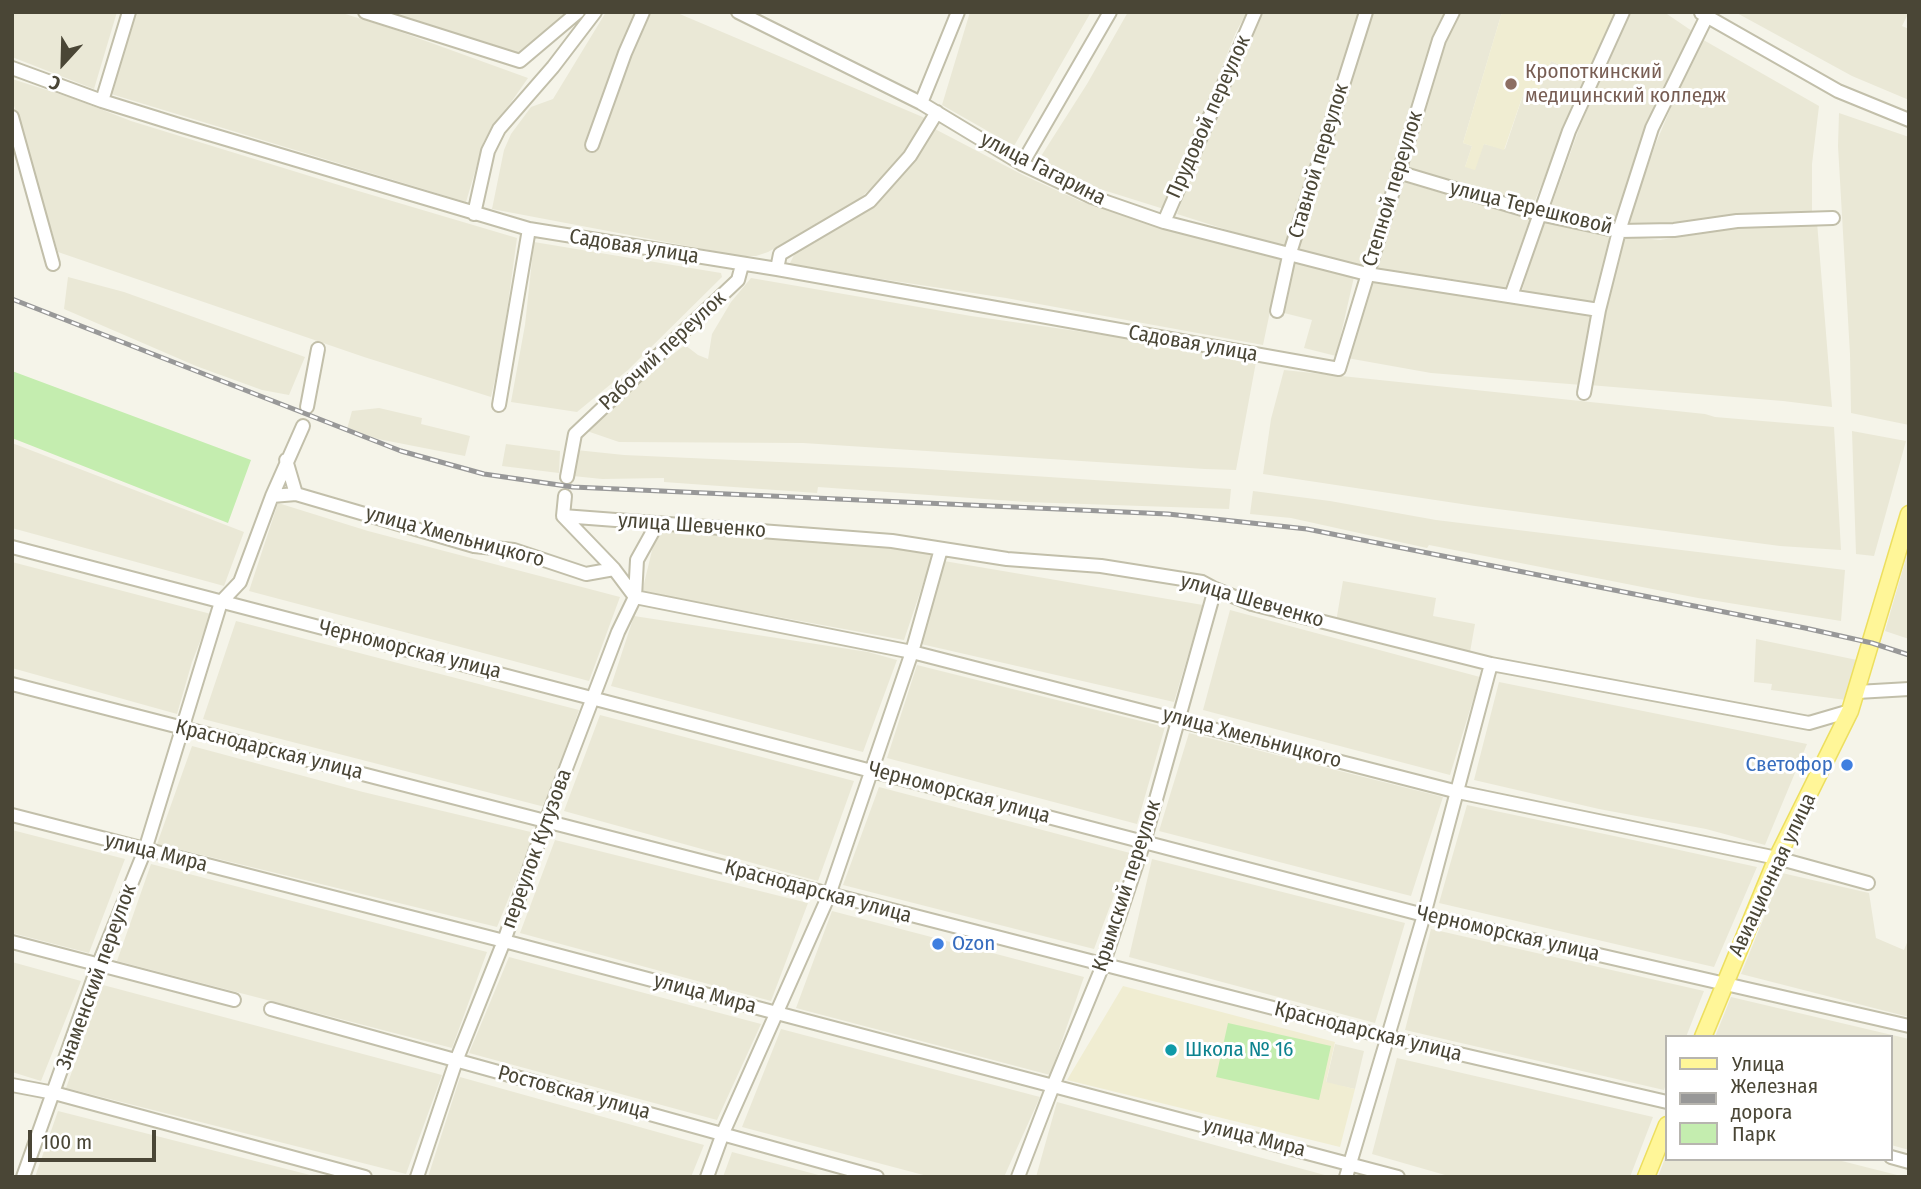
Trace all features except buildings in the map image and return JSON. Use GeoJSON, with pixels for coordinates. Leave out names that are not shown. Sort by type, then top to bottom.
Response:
{"type":"FeatureCollection","features":[{"type":"Feature","properties":{"kind":"main road","name":"Авиационная улица"},"geometry":{"type":"LineString","coordinates":[[1704,1035],[1777,858],[1850,711],[1903,553],[1909,514]]}},
{"type":"Feature","properties":{"kind":"main road"},"geometry":{"type":"LineString","coordinates":[[1646,1177],[1666,1127]]}},
{"type":"Feature","properties":{"kind":"street"},"geometry":{"type":"LineString","coordinates":[[102,101],[129,12]]}},
{"type":"Feature","properties":{"kind":"street"},"geometry":{"type":"LineString","coordinates":[[365,12],[520,61],[578,12]]}},
{"type":"Feature","properties":{"kind":"street"},"geometry":{"type":"LineString","coordinates":[[474,214],[488,151],[499,130],[596,12]]}},
{"type":"Feature","properties":{"kind":"street"},"geometry":{"type":"LineString","coordinates":[[593,145],[642,12]]}},
{"type":"Feature","properties":{"kind":"street","name":"улица Гагарина"},"geometry":{"type":"LineString","coordinates":[[738,12],[921,103],[1022,164],[1092,197],[1164,222],[1367,274],[1599,310]]}},
{"type":"Feature","properties":{"kind":"street"},"geometry":{"type":"LineString","coordinates":[[921,103],[958,12]]}},
{"type":"Feature","properties":{"kind":"street"},"geometry":{"type":"LineString","coordinates":[[1022,164],[1110,12]]}},
{"type":"Feature","properties":{"kind":"street","name":"Прудовой переулок"},"geometry":{"type":"LineString","coordinates":[[1164,222],[1255,12]]}},
{"type":"Feature","properties":{"kind":"street","name":"Ставной переулок"},"geometry":{"type":"LineString","coordinates":[[1277,311],[1289,256],[1366,12]]}},
{"type":"Feature","properties":{"kind":"street","name":"Степной переулок"},"geometry":{"type":"LineString","coordinates":[[1339,369],[1439,40],[1453,12]]}},
{"type":"Feature","properties":{"kind":"street"},"geometry":{"type":"LineString","coordinates":[[1511,296],[1569,131],[1623,12]]}},
{"type":"Feature","properties":{"kind":"street"},"geometry":{"type":"LineString","coordinates":[[1584,393],[1599,310],[1619,231],[1652,128],[1703,14],[1838,91],[1909,120]]}},
{"type":"Feature","properties":{"kind":"street","name":"Садовая улица"},"geometry":{"type":"LineString","coordinates":[[12,68],[102,101],[529,229],[777,269],[1339,369]]}},
{"type":"Feature","properties":{"kind":"street"},"geometry":{"type":"LineString","coordinates":[[777,269],[780,254],[870,201],[910,156],[937,112]]}},
{"type":"Feature","properties":{"kind":"street"},"geometry":{"type":"LineString","coordinates":[[12,117],[53,264]]}},
{"type":"Feature","properties":{"kind":"street","name":"улица Терешковой"},"geometry":{"type":"LineString","coordinates":[[1398,173],[1539,214],[1619,231],[1674,230],[1737,221],[1833,218]]}},
{"type":"Feature","properties":{"kind":"street"},"geometry":{"type":"LineString","coordinates":[[499,405],[529,229]]}},
{"type":"Feature","properties":{"kind":"street","name":"Рабочий переулок"},"geometry":{"type":"LineString","coordinates":[[567,477],[575,434],[738,280],[742,264]]}},
{"type":"Feature","properties":{"kind":"street"},"geometry":{"type":"LineString","coordinates":[[307,407],[318,349]]}},
{"type":"Feature","properties":{"kind":"street","name":"Знаменский переулок"},"geometry":{"type":"LineString","coordinates":[[23,1177],[99,963],[145,850],[221,602],[240,582],[286,460],[303,426]]}},
{"type":"Feature","properties":{"kind":"street"},"geometry":{"type":"LineString","coordinates":[[286,460],[296,494]]}},
{"type":"Feature","properties":{"kind":"street","name":"улица Хмельницкого"},"geometry":{"type":"LineString","coordinates":[[272,496],[296,494],[474,546],[514,550],[586,574],[614,569]]}},
{"type":"Feature","properties":{"kind":"street"},"geometry":{"type":"LineString","coordinates":[[565,496],[563,516],[614,569],[635,597]]}},
{"type":"Feature","properties":{"kind":"street","name":"улица Шевченко"},"geometry":{"type":"LineString","coordinates":[[563,516],[892,541],[1007,559],[1126,570],[1202,582],[1252,604],[1491,664],[1809,723],[1850,711]]}},
{"type":"Feature","properties":{"kind":"street","name":"переулок Кутузова"},"geometry":{"type":"LineString","coordinates":[[416,1177],[546,821],[618,632],[635,597],[638,560],[657,524]]}},
{"type":"Feature","properties":{"kind":"street","name":"Черноморская улица"},"geometry":{"type":"LineString","coordinates":[[12,547],[1423,915],[1909,1026]]}},
{"type":"Feature","properties":{"kind":"street"},"geometry":{"type":"LineString","coordinates":[[707,1177],[723,1133],[829,895],[912,652],[941,549]]}},
{"type":"Feature","properties":{"kind":"street","name":"Крымский переулок"},"geometry":{"type":"LineString","coordinates":[[1018,1177],[1103,965],[1144,842],[1215,589]]}},
{"type":"Feature","properties":{"kind":"street","name":"улица Хмельницкого"},"geometry":{"type":"LineString","coordinates":[[635,597],[912,652],[1458,792],[1777,858],[1868,883]]}},
{"type":"Feature","properties":{"kind":"street"},"geometry":{"type":"LineString","coordinates":[[1346,1177],[1458,792],[1491,664]]}},
{"type":"Feature","properties":{"kind":"street","name":"Краснодарская улица"},"geometry":{"type":"LineString","coordinates":[[12,684],[1386,1037],[1666,1102]]}},
{"type":"Feature","properties":{"kind":"street"},"geometry":{"type":"LineString","coordinates":[[1857,691],[1909,689]]}},
{"type":"Feature","properties":{"kind":"street","name":"улица Мира"},"geometry":{"type":"LineString","coordinates":[[12,815],[504,941],[1398,1177]]}},
{"type":"Feature","properties":{"kind":"street"},"geometry":{"type":"LineString","coordinates":[[12,942],[234,1000]]}},
{"type":"Feature","properties":{"kind":"street","name":"Ростовская улица"},"geometry":{"type":"LineString","coordinates":[[271,1009],[877,1177]]}},
{"type":"Feature","properties":{"kind":"street"},"geometry":{"type":"LineString","coordinates":[[12,1085],[365,1177]]}},
{"type":"Feature","properties":{"kind":"shaded area"},"geometry":{"type":"Polygon","coordinates":[[[12,12],[117,12],[94,89],[12,57],[12,12]]]}},
{"type":"Feature","properties":{"kind":"shaded area"},"geometry":{"type":"Polygon","coordinates":[[[135,12],[339,12],[528,78],[484,141],[466,202],[111,94],[135,12]]]}},
{"type":"Feature","properties":{"kind":"shaded area"},"geometry":{"type":"Polygon","coordinates":[[[390,12],[571,12],[518,56],[390,12]]]}},
{"type":"Feature","properties":{"kind":"shaded area"},"geometry":{"type":"Polygon","coordinates":[[[606,12],[675,12],[925,118],[894,168],[859,199],[768,252],[756,256],[740,256],[492,209],[504,150],[511,134],[531,107],[553,99],[606,12]]]}},
{"type":"Feature","properties":{"kind":"shaded area"},"geometry":{"type":"Polygon","coordinates":[[[970,12],[1091,12],[1014,146],[942,105],[970,12]]]}},
{"type":"Feature","properties":{"kind":"shaded area"},"geometry":{"type":"Polygon","coordinates":[[[1128,12],[1247,12],[1236,32],[1167,210],[1084,184],[1036,164],[1087,84],[1128,12]]]}},
{"type":"Feature","properties":{"kind":"shaded area"},"geometry":{"type":"Polygon","coordinates":[[[1260,12],[1359,12],[1284,248],[1177,214],[1205,140],[1260,12]]]}},
{"type":"Feature","properties":{"kind":"shaded area"},"geometry":{"type":"Polygon","coordinates":[[[1371,12],[1446,12],[1436,35],[1364,268],[1293,252],[1371,12]]]}},
{"type":"Feature","properties":{"kind":"shaded area"},"geometry":{"type":"Polygon","coordinates":[[[1457,12],[1502,12],[1463,143],[1472,146],[1465,167],[1484,144],[1505,149],[1524,92],[1536,96],[1551,61],[1586,76],[1532,208],[1405,168],[1439,54],[1457,12]]]}},
{"type":"Feature","properties":{"kind":"shaded area","name":"Кропоткинский медицинский колледж"},"geometry":{"type":"Polygon","coordinates":[[[1502,12],[1617,12],[1586,76],[1551,61],[1536,96],[1524,92],[1504,150],[1484,144],[1475,170],[1465,167],[1472,146],[1463,143],[1502,12]]]}},
{"type":"Feature","properties":{"kind":"shaded area"},"geometry":{"type":"Polygon","coordinates":[[[1628,12],[1664,12],[1692,31],[1646,126],[1615,223],[1549,212],[1579,129],[1628,12]]]}},
{"type":"Feature","properties":{"kind":"shaded area"},"geometry":{"type":"Polygon","coordinates":[[[1735,12],[1909,12],[1902,26],[1909,29],[1909,100],[1852,76],[1735,12]]]}},
{"type":"Feature","properties":{"kind":"shaded area"},"geometry":{"type":"Polygon","coordinates":[[[1700,38],[1819,106],[1812,164],[1812,212],[1739,214],[1696,223],[1626,228],[1656,143],[1700,38]]]}},
{"type":"Feature","properties":{"kind":"shaded area"},"geometry":{"type":"Polygon","coordinates":[[[12,79],[131,121],[517,238],[502,348],[491,397],[364,357],[58,252],[12,99],[12,79]]]}},
{"type":"Feature","properties":{"kind":"shaded area"},"geometry":{"type":"Polygon","coordinates":[[[1839,113],[1909,137],[1909,425],[1851,413],[1838,146],[1839,113]]]}},
{"type":"Feature","properties":{"kind":"shaded area"},"geometry":{"type":"Polygon","coordinates":[[[933,128],[1080,201],[1163,229],[1281,259],[1263,345],[1006,298],[789,265],[795,253],[803,246],[883,197],[933,128]]]}},
{"type":"Feature","properties":{"kind":"shaded area"},"geometry":{"type":"Polygon","coordinates":[[[1401,181],[1530,219],[1504,291],[1459,280],[1374,269],[1401,181]]]}},
{"type":"Feature","properties":{"kind":"shaded area"},"geometry":{"type":"Polygon","coordinates":[[[1542,221],[1612,236],[1595,303],[1521,294],[1542,221]]]}},
{"type":"Feature","properties":{"kind":"shaded area"},"geometry":{"type":"Polygon","coordinates":[[[1817,222],[1832,407],[1589,385],[1608,289],[1624,236],[1660,240],[1756,224],[1817,222]]]}},
{"type":"Feature","properties":{"kind":"shaded area"},"geometry":{"type":"Polygon","coordinates":[[[534,242],[721,273],[722,277],[628,370],[577,412],[511,402],[525,325],[534,242]]]}},
{"type":"Feature","properties":{"kind":"shaded area"},"geometry":{"type":"Polygon","coordinates":[[[1290,262],[1354,277],[1336,356],[1304,348],[1312,320],[1280,312],[1290,262]]]}},
{"type":"Feature","properties":{"kind":"shaded area"},"geometry":{"type":"Polygon","coordinates":[[[68,277],[124,292],[305,357],[289,395],[262,390],[196,366],[64,309],[68,277]]]}},
{"type":"Feature","properties":{"kind":"shaded area"},"geometry":{"type":"Polygon","coordinates":[[[751,278],[971,316],[1126,338],[1256,362],[1236,470],[803,443],[619,442],[584,430],[648,373],[685,345],[708,359],[712,334],[731,302],[751,278]]]}},
{"type":"Feature","properties":{"kind":"shaded area"},"geometry":{"type":"Polygon","coordinates":[[[1370,278],[1594,315],[1582,385],[1431,373],[1347,358],[1370,278]]]}},
{"type":"Feature","properties":{"kind":"shaded area"},"geometry":{"type":"Polygon","coordinates":[[[1284,370],[1715,417],[1834,427],[1841,550],[1780,546],[1475,506],[1263,474],[1271,419],[1284,370]]]}},
{"type":"Feature","properties":{"kind":"shaded area"},"geometry":{"type":"Polygon","coordinates":[[[379,408],[422,418],[421,424],[470,436],[465,456],[378,439],[347,429],[352,411],[379,408]]]}},
{"type":"Feature","properties":{"kind":"shaded area"},"geometry":{"type":"Polygon","coordinates":[[[1852,431],[1906,441],[1874,556],[1856,554],[1852,431]]]}},
{"type":"Feature","properties":{"kind":"shaded area"},"geometry":{"type":"Polygon","coordinates":[[[12,443],[244,532],[224,586],[12,528],[12,443]]]}},
{"type":"Feature","properties":{"kind":"shaded area"},"geometry":{"type":"Polygon","coordinates":[[[506,444],[560,451],[559,473],[502,466],[506,444]]]}},
{"type":"Feature","properties":{"kind":"shaded area"},"geometry":{"type":"Polygon","coordinates":[[[576,450],[624,455],[912,468],[1231,489],[1229,509],[1026,502],[818,487],[817,493],[664,482],[664,478],[602,479],[573,476],[576,450]]]}},
{"type":"Feature","properties":{"kind":"shaded area"},"geometry":{"type":"Polygon","coordinates":[[[1253,491],[1330,501],[1436,520],[1845,570],[1841,621],[1698,598],[1429,545],[1427,548],[1291,518],[1250,514],[1253,491]]]}},
{"type":"Feature","properties":{"kind":"shaded area"},"geometry":{"type":"Polygon","coordinates":[[[278,503],[368,531],[620,597],[589,681],[249,591],[278,503]]]}},
{"type":"Feature","properties":{"kind":"shaded area"},"geometry":{"type":"Polygon","coordinates":[[[663,529],[857,541],[933,554],[904,640],[642,592],[654,542],[663,529]]]}},
{"type":"Feature","properties":{"kind":"shaded area"},"geometry":{"type":"Polygon","coordinates":[[[1909,548],[1909,639],[1885,631],[1909,548]]]}},
{"type":"Feature","properties":{"kind":"shaded area"},"geometry":{"type":"Polygon","coordinates":[[[944,561],[1203,605],[1174,702],[921,644],[944,561]]]}},
{"type":"Feature","properties":{"kind":"shaded area"},"geometry":{"type":"Polygon","coordinates":[[[12,562],[211,614],[192,662],[177,714],[12,668],[12,562]]]}},
{"type":"Feature","properties":{"kind":"shaded area"},"geometry":{"type":"Polygon","coordinates":[[[1343,581],[1436,598],[1433,616],[1475,624],[1470,652],[1336,622],[1343,581]]]}},
{"type":"Feature","properties":{"kind":"shaded area"},"geometry":{"type":"Polygon","coordinates":[[[1230,610],[1480,677],[1450,775],[1203,710],[1230,610]]]}},
{"type":"Feature","properties":{"kind":"shaded area"},"geometry":{"type":"Polygon","coordinates":[[[634,616],[868,652],[897,660],[863,752],[611,686],[634,616]]]}},
{"type":"Feature","properties":{"kind":"shaded area"},"geometry":{"type":"Polygon","coordinates":[[[236,621],[579,710],[545,807],[203,719],[236,621]]]}},
{"type":"Feature","properties":{"kind":"shaded area"},"geometry":{"type":"Polygon","coordinates":[[[1756,639],[1857,660],[1846,700],[1771,690],[1772,684],[1754,682],[1756,639]]]}},
{"type":"Feature","properties":{"kind":"shaded area"},"geometry":{"type":"Polygon","coordinates":[[[917,665],[1165,727],[1137,824],[887,758],[917,665]]]}},
{"type":"Feature","properties":{"kind":"shaded area"},"geometry":{"type":"Polygon","coordinates":[[[1499,682],[1807,744],[1765,845],[1706,829],[1599,809],[1474,780],[1499,682]]]}},
{"type":"Feature","properties":{"kind":"shaded area"},"geometry":{"type":"Polygon","coordinates":[[[600,715],[854,781],[818,881],[564,811],[600,715]]]}},
{"type":"Feature","properties":{"kind":"shaded area"},"geometry":{"type":"Polygon","coordinates":[[[1189,733],[1443,797],[1411,896],[1159,831],[1189,733]]]}},
{"type":"Feature","properties":{"kind":"shaded area"},"geometry":{"type":"Polygon","coordinates":[[[192,746],[363,792],[535,833],[497,927],[157,844],[192,746]]]}},
{"type":"Feature","properties":{"kind":"shaded area"},"geometry":{"type":"Polygon","coordinates":[[[879,787],[1130,853],[1094,949],[843,885],[879,787]]]}},
{"type":"Feature","properties":{"kind":"shaded area"},"geometry":{"type":"Polygon","coordinates":[[[1467,805],[1757,867],[1714,967],[1439,903],[1467,805]]]}},
{"type":"Feature","properties":{"kind":"shaded area"},"geometry":{"type":"Polygon","coordinates":[[[12,830],[125,859],[89,953],[12,933],[12,830]]]}},
{"type":"Feature","properties":{"kind":"shaded area"},"geometry":{"type":"Polygon","coordinates":[[[555,840],[808,903],[771,1001],[520,933],[555,840]]]}},
{"type":"Feature","properties":{"kind":"shaded area"},"geometry":{"type":"Polygon","coordinates":[[[1152,859],[1405,923],[1375,1023],[1129,957],[1152,859]]]}},
{"type":"Feature","properties":{"kind":"shaded area"},"geometry":{"type":"Polygon","coordinates":[[[151,864],[487,952],[452,1048],[117,961],[151,864]]]}},
{"type":"Feature","properties":{"kind":"shaded area"},"geometry":{"type":"Polygon","coordinates":[[[1782,873],[1869,893],[1876,938],[1904,950],[1909,938],[1909,1017],[1741,974],[1782,873]]]}},
{"type":"Feature","properties":{"kind":"shaded area"},"geometry":{"type":"Polygon","coordinates":[[[832,911],[1084,977],[1050,1075],[796,1008],[832,911]]]}},
{"type":"Feature","properties":{"kind":"shaded area"},"geometry":{"type":"Polygon","coordinates":[[[1431,929],[1704,991],[1687,1035],[1666,1035],[1664,1090],[1405,1030],[1431,929]]]}},
{"type":"Feature","properties":{"kind":"shaded area"},"geometry":{"type":"Polygon","coordinates":[[[509,957],[761,1024],[717,1120],[469,1053],[509,957]]]}},
{"type":"Feature","properties":{"kind":"shaded area"},"geometry":{"type":"Polygon","coordinates":[[[12,962],[81,981],[41,1081],[12,1072],[12,962]]]}},
{"type":"Feature","properties":{"kind":"shaded area"},"geometry":{"type":"Polygon","coordinates":[[[103,985],[442,1075],[406,1174],[66,1088],[103,985]]]}},
{"type":"Feature","properties":{"kind":"shaded area"},"geometry":{"type":"Polygon","coordinates":[[[1123,986],[1335,1042],[1326,1082],[1355,1089],[1340,1147],[1067,1080],[1123,986]]]}},
{"type":"Feature","properties":{"kind":"shaded area"},"geometry":{"type":"Polygon","coordinates":[[[1731,997],[1892,1035],[1716,1035],[1731,997]]]}},
{"type":"Feature","properties":{"kind":"shaded area"},"geometry":{"type":"Polygon","coordinates":[[[781,1029],[1040,1097],[1004,1177],[931,1177],[742,1127],[781,1029]]]}},
{"type":"Feature","properties":{"kind":"shaded area"},"geometry":{"type":"Polygon","coordinates":[[[1893,1035],[1909,1039],[1909,1150],[1893,1146],[1893,1035]]]}},
{"type":"Feature","properties":{"kind":"shaded area"},"geometry":{"type":"Polygon","coordinates":[[[1335,1044],[1364,1051],[1355,1089],[1326,1083],[1335,1044]]]}},
{"type":"Feature","properties":{"kind":"shaded area"},"geometry":{"type":"Polygon","coordinates":[[[1397,1058],[1653,1117],[1630,1177],[1452,1177],[1372,1154],[1397,1058]]]}},
{"type":"Feature","properties":{"kind":"shaded area"},"geometry":{"type":"Polygon","coordinates":[[[460,1077],[704,1145],[691,1177],[428,1177],[460,1077]]]}},
{"type":"Feature","properties":{"kind":"shaded area"},"geometry":{"type":"Polygon","coordinates":[[[1057,1102],[1332,1177],[1036,1177],[1057,1102]]]}},
{"type":"Feature","properties":{"kind":"shaded area"},"geometry":{"type":"Polygon","coordinates":[[[58,1111],[318,1177],[35,1177],[58,1111]]]}},
{"type":"Feature","properties":{"kind":"shaded area"},"geometry":{"type":"Polygon","coordinates":[[[732,1152],[826,1177],[723,1177],[732,1152]]]}},
{"type":"Feature","properties":{"kind":"shaded area"},"geometry":{"type":"Polygon","coordinates":[[[1666,1156],[1666,1161],[1842,1161],[1905,1177],[1658,1177],[1666,1156]]]}},
{"type":"Feature","properties":{"kind":"green space"},"geometry":{"type":"Polygon","coordinates":[[[12,371],[251,460],[228,523],[12,438],[12,371]]]}},
{"type":"Feature","properties":{"kind":"green space"},"geometry":{"type":"Polygon","coordinates":[[[1228,1023],[1331,1046],[1319,1100],[1216,1077],[1228,1023]]]}},
{"type":"Feature","properties":{"kind":"railway"},"geometry":{"type":"LineString","coordinates":[[12,299],[401,451],[484,474],[573,487],[1168,514],[1307,529],[1805,628],[1872,643],[1909,655]]}},
{"type":"Feature","properties":{"kind":"place","name":"Кропоткинский медицинский колледж"},"geometry":{"type":"Point","coordinates":[1511,84]}},
{"type":"Feature","properties":{"kind":"place","name":"Светофор"},"geometry":{"type":"Point","coordinates":[1847,765]}},
{"type":"Feature","properties":{"kind":"place","name":"Ozon"},"geometry":{"type":"Point","coordinates":[938,944]}},
{"type":"Feature","properties":{"kind":"place","name":"Школа № 16"},"geometry":{"type":"Point","coordinates":[1171,1050]}}]}
